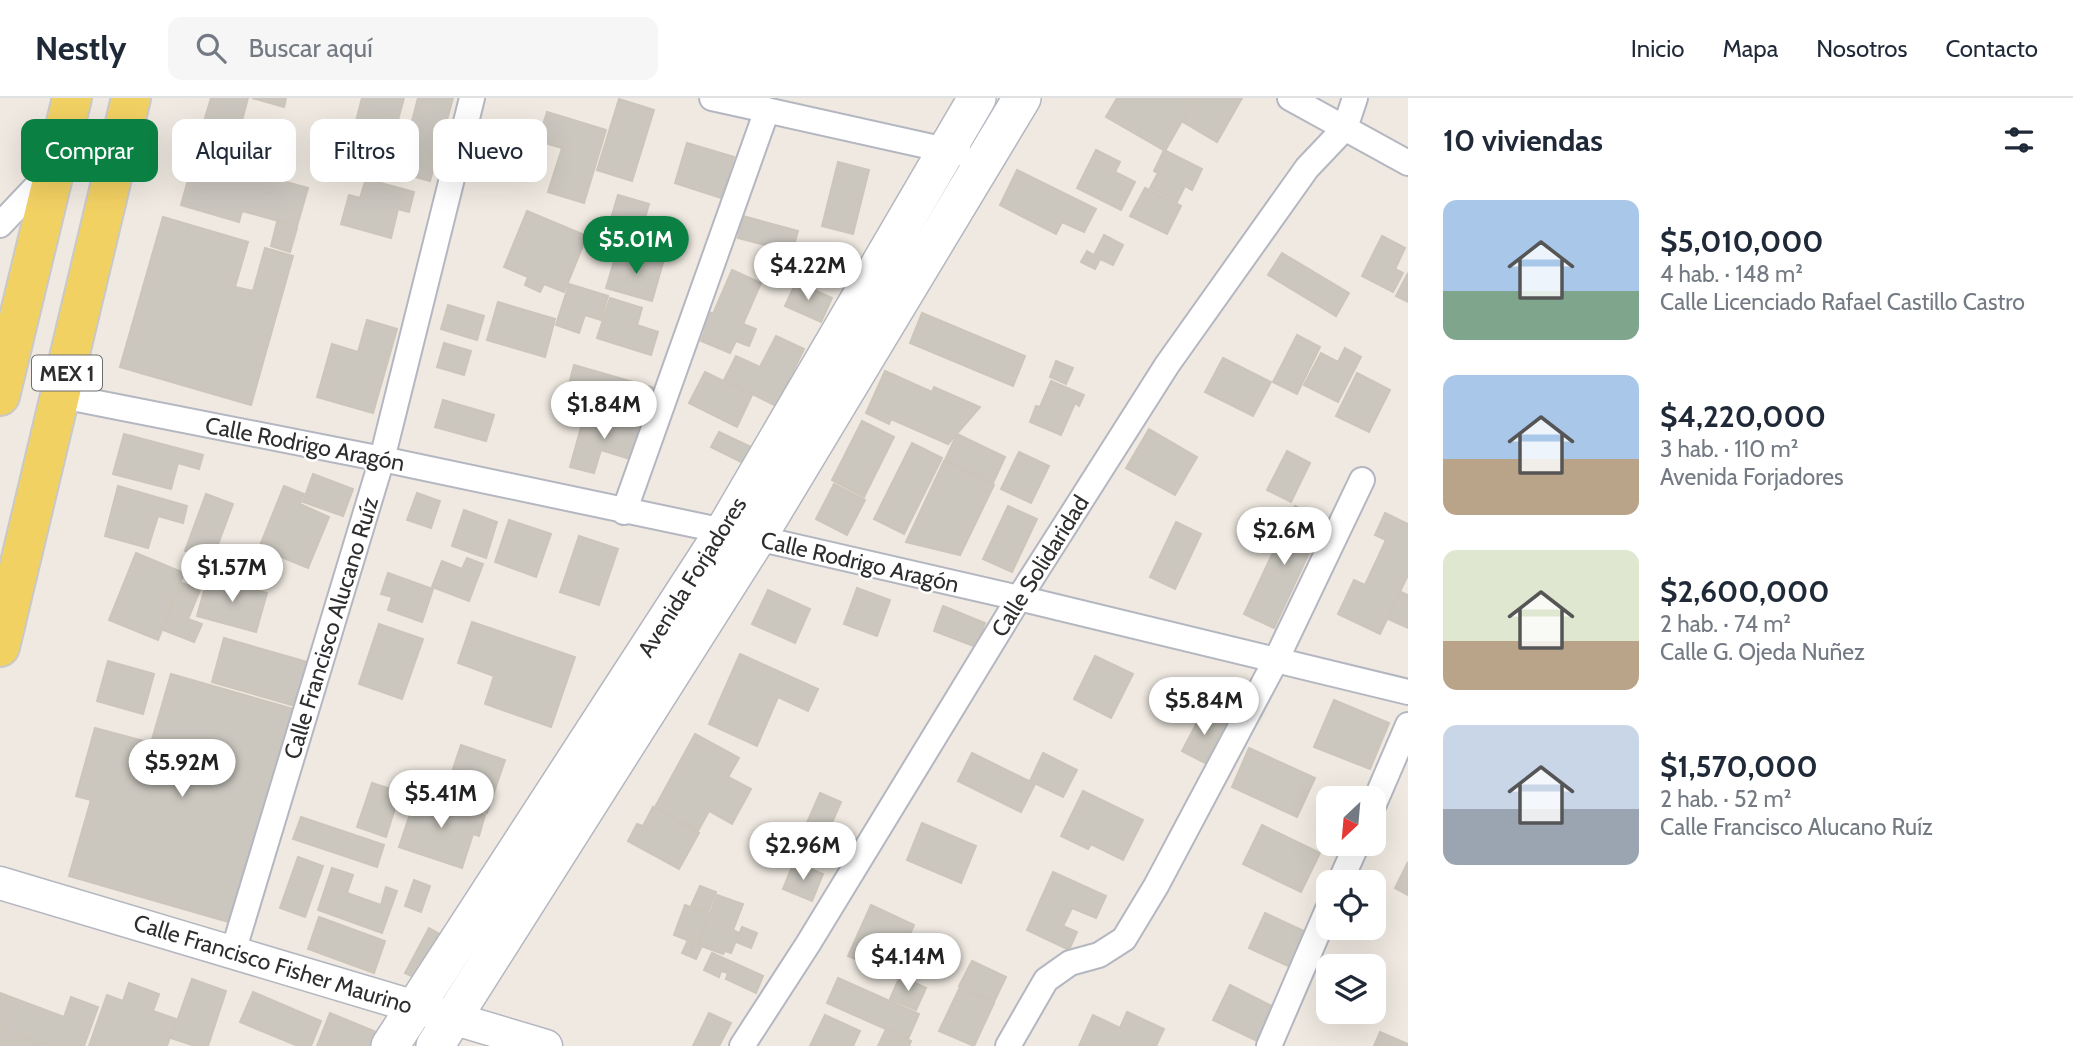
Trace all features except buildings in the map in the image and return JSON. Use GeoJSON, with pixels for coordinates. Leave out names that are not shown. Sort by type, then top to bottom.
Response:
{"type":"FeatureCollection","features":[{"type":"Feature","properties":{"kind":"main road","name":"MEX 1"},"geometry":{"type":"LineString","coordinates":[[68,119],[72,98]]}},
{"type":"Feature","properties":{"kind":"main road","name":"MEX 1"},"geometry":{"type":"LineString","coordinates":[[0,647],[131,98]]}},
{"type":"Feature","properties":{"kind":"main road","name":"Avenida Forjadores"},"geometry":{"type":"LineString","coordinates":[[443,1032],[740,535],[977,98]]}},
{"type":"Feature","properties":{"kind":"main road","name":"Avenida Forjadores"},"geometry":{"type":"LineString","coordinates":[[390,1046],[414,1006],[740,535],[1022,98]]}},
{"type":"Feature","properties":{"kind":"main road","name":"MEX 1"},"geometry":{"type":"LineString","coordinates":[[0,396],[54,182]]}},
{"type":"Feature","properties":{"kind":"street","name":"Calle Francisco Alucano Ruíz"},"geometry":{"type":"LineString","coordinates":[[233,952],[382,459],[472,98]]}},
{"type":"Feature","properties":{"kind":"street"},"geometry":{"type":"LineString","coordinates":[[712,98],[984,159]]}},
{"type":"Feature","properties":{"kind":"street"},"geometry":{"type":"LineString","coordinates":[[1290,98],[1408,163]]}},
{"type":"Feature","properties":{"kind":"street","name":"Calle Solidaridad"},"geometry":{"type":"LineString","coordinates":[[742,1046],[808,944],[1019,598],[1167,365],[1307,168],[1345,128],[1355,98]]}},
{"type":"Feature","properties":{"kind":"street"},"geometry":{"type":"LineString","coordinates":[[624,512],[767,110]]}},
{"type":"Feature","properties":{"kind":"street"},"geometry":{"type":"LineString","coordinates":[[0,225],[41,182]]}},
{"type":"Feature","properties":{"kind":"street","name":"Calle Rodrigo Aragón"},"geometry":{"type":"LineString","coordinates":[[62,396],[382,459],[740,535],[1019,598],[1408,692]]}},
{"type":"Feature","properties":{"kind":"street"},"geometry":{"type":"LineString","coordinates":[[1008,1046],[1046,980],[1070,963],[1099,955],[1124,939],[1162,874],[1276,660],[1362,480]]}},
{"type":"Feature","properties":{"kind":"street"},"geometry":{"type":"LineString","coordinates":[[1382,786],[1408,725]]}},
{"type":"Feature","properties":{"kind":"street","name":"Calle Francisco Fisher Maurino"},"geometry":{"type":"LineString","coordinates":[[0,883],[414,1006],[443,1032],[546,1046]]}},
{"type":"Feature","properties":{"kind":"street"},"geometry":{"type":"LineString","coordinates":[[1269,1046],[1316,937]]}}]}
